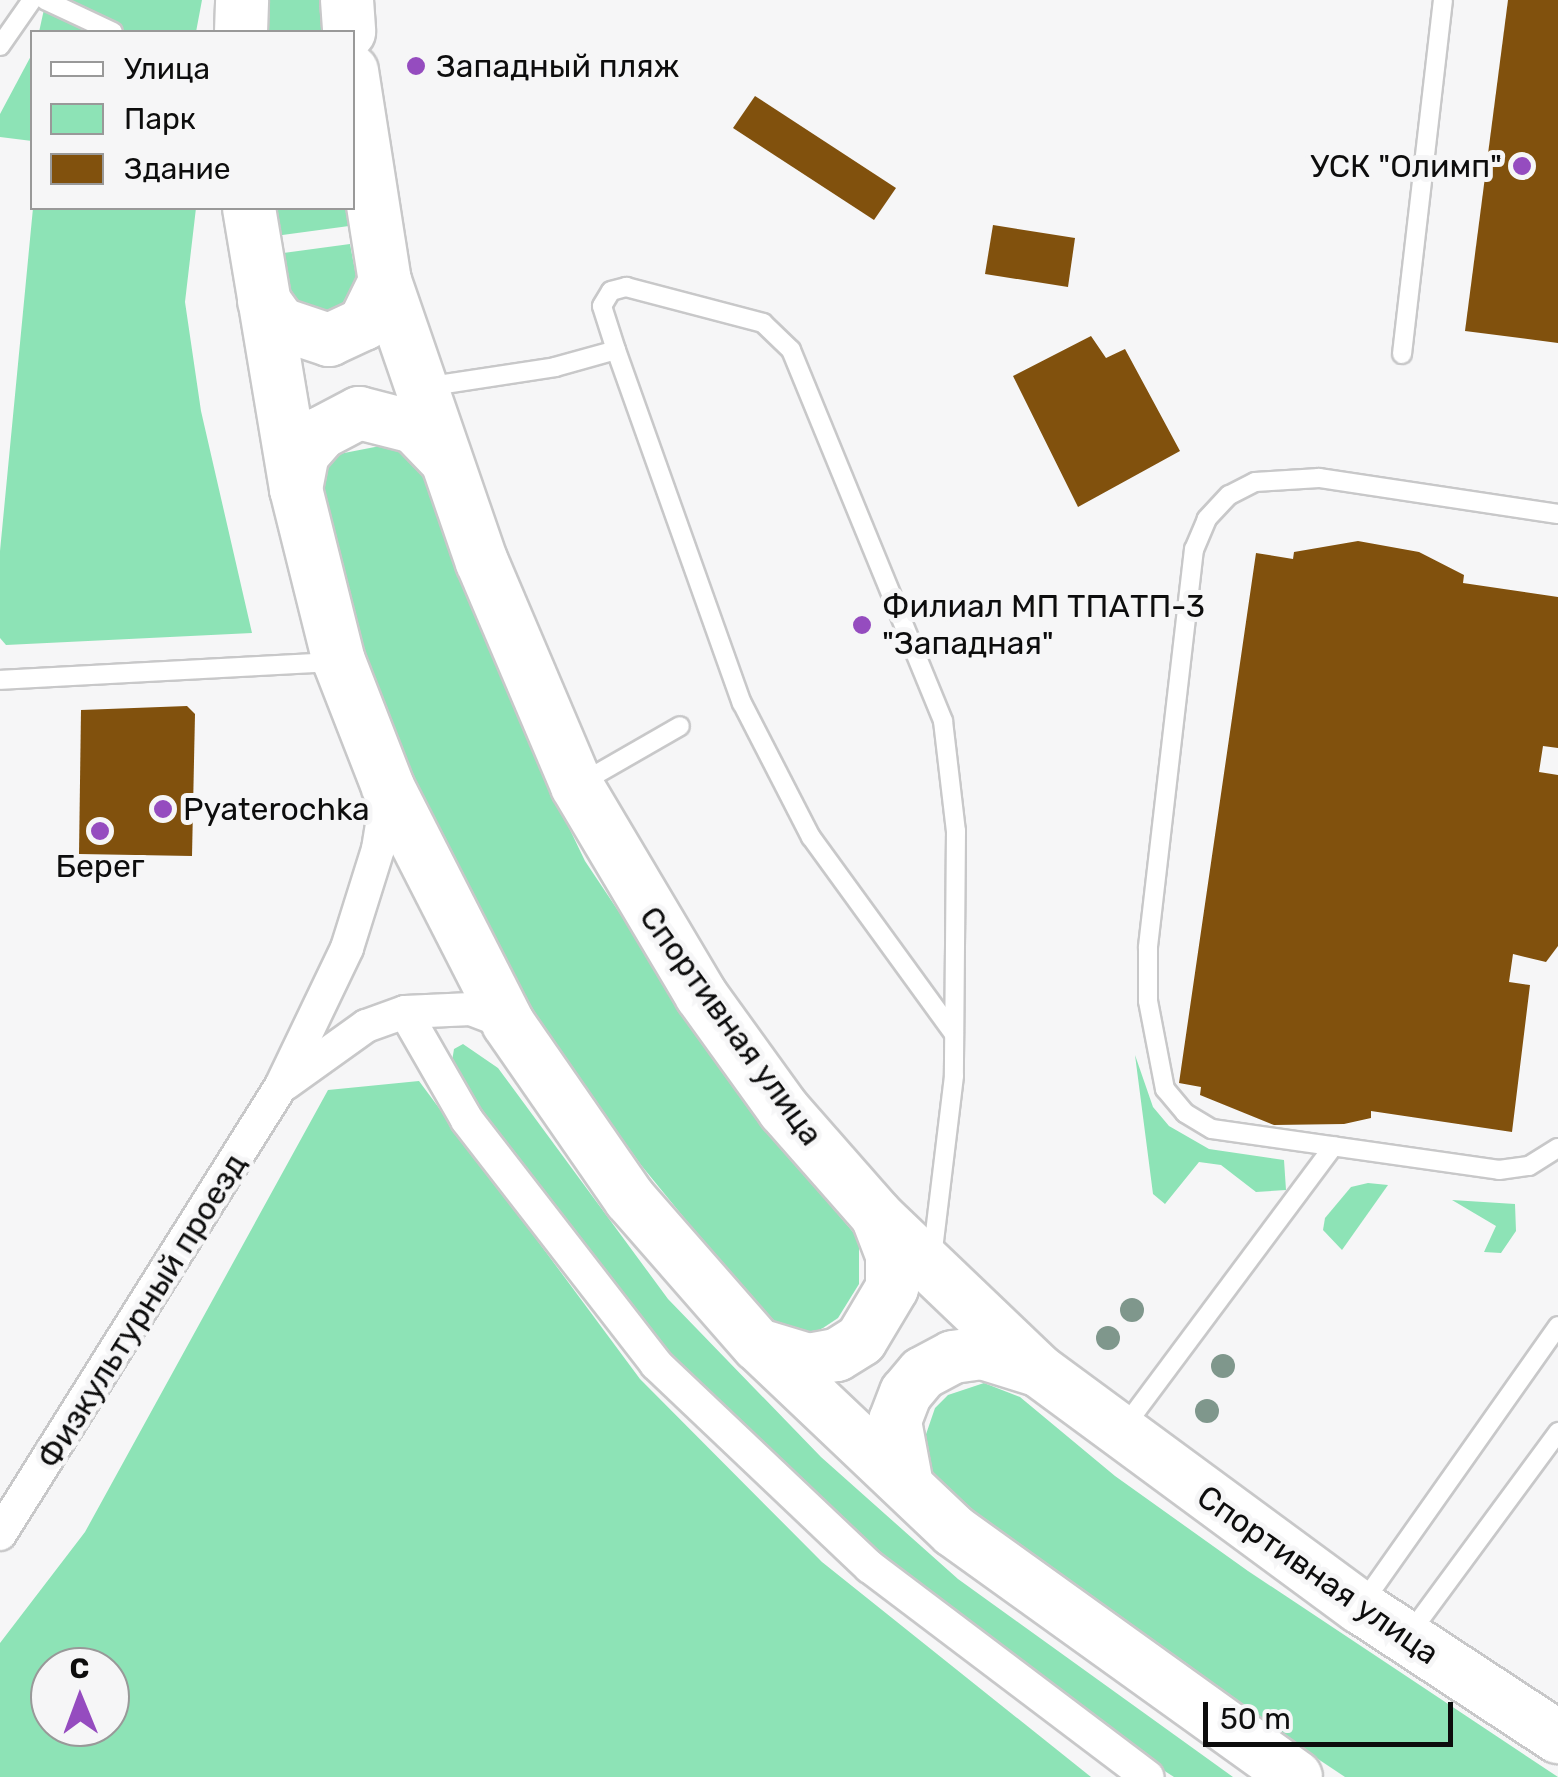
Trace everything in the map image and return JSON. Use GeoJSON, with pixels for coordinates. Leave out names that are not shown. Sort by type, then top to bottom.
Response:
{"type":"FeatureCollection","features":[{"type":"Feature","properties":{"kind":"main road"},"geometry":{"type":"LineString","coordinates":[[241,30],[242,0]]}},
{"type":"Feature","properties":{"kind":"main road"},"geometry":{"type":"LineString","coordinates":[[347,0],[350,30]]}},
{"type":"Feature","properties":{"kind":"main road","name":"Спортивная улица"},"geometry":{"type":"LineString","coordinates":[[355,90],[385,281],[419,388],[442,457],[577,786],[701,995],[784,1110],[877,1216],[1038,1370],[1118,1434],[1360,1607],[1558,1737]]}},
{"type":"Feature","properties":{"kind":"main road"},"geometry":{"type":"LineString","coordinates":[[249,210],[296,489],[339,661],[388,787],[508,1023],[630,1199],[758,1344],[906,1480],[954,1531],[1296,1777]]}},
{"type":"Feature","properties":{"kind":"main road"},"geometry":{"type":"LineString","coordinates":[[264,301],[281,324],[329,340],[364,324],[385,281]]}},
{"type":"Feature","properties":{"kind":"main road"},"geometry":{"type":"LineString","coordinates":[[296,489],[303,454],[331,425],[360,412],[385,414],[414,427],[442,457]]}},
{"type":"Feature","properties":{"kind":"main road"},"geometry":{"type":"LineString","coordinates":[[758,1344],[808,1360],[862,1340],[892,1288],[892,1255],[877,1216]]}},
{"type":"Feature","properties":{"kind":"main road"},"geometry":{"type":"LineString","coordinates":[[906,1480],[895,1421],[906,1392],[924,1374],[953,1357],[982,1353],[1038,1370]]}},
{"type":"Feature","properties":{"kind":"street","name":"Физкультурный проезд"},"geometry":{"type":"LineString","coordinates":[[0,1534],[281,1086],[346,948],[378,848],[388,787]]}},
{"type":"Feature","properties":{"kind":"street"},"geometry":{"type":"LineString","coordinates":[[281,1086],[366,1026],[406,1012],[456,1008],[508,1023]]}},
{"type":"Feature","properties":{"kind":"street"},"geometry":{"type":"LineString","coordinates":[[406,1012],[467,1120],[656,1364],[870,1568],[1148,1777]]}},
{"type":"Feature","properties":{"kind":"lane"},"geometry":{"type":"LineString","coordinates":[[0,46],[32,0]]}},
{"type":"Feature","properties":{"kind":"lane"},"geometry":{"type":"LineString","coordinates":[[45,0],[110,30]]}},
{"type":"Feature","properties":{"kind":"lane"},"geometry":{"type":"LineString","coordinates":[[1402,354],[1442,0]]}},
{"type":"Feature","properties":{"kind":"lane"},"geometry":{"type":"LineString","coordinates":[[930,1270],[955,1035],[956,831],[943,721],[791,350],[763,323],[626,287],[611,291],[602,306],[742,703],[811,836],[955,1035]]}},
{"type":"Feature","properties":{"kind":"lane"},"geometry":{"type":"LineString","coordinates":[[419,388],[555,367],[616,350]]}},
{"type":"Feature","properties":{"kind":"lane"},"geometry":{"type":"LineString","coordinates":[[1558,514],[1287,476],[1229,495],[1208,519],[1194,549],[1148,948],[1154,1046],[1165,1089],[1185,1113],[1212,1129],[1499,1170],[1529,1166],[1558,1148]]}},
{"type":"Feature","properties":{"kind":"lane"},"geometry":{"type":"LineString","coordinates":[[0,680],[339,661]]}},
{"type":"Feature","properties":{"kind":"lane"},"geometry":{"type":"LineString","coordinates":[[577,786],[680,726]]}},
{"type":"Feature","properties":{"kind":"lane"},"geometry":{"type":"LineString","coordinates":[[1118,1434],[1334,1146]]}},
{"type":"Feature","properties":{"kind":"lane"},"geometry":{"type":"LineString","coordinates":[[1360,1607],[1558,1326]]}},
{"type":"Feature","properties":{"kind":"lane"},"geometry":{"type":"LineString","coordinates":[[1407,1638],[1558,1432]]}},
{"type":"Feature","properties":{"kind":"green space"},"geometry":{"type":"Polygon","coordinates":[[[46,0],[202,0],[196,30],[39,30],[46,0]]]}},
{"type":"Feature","properties":{"kind":"green space"},"geometry":{"type":"Polygon","coordinates":[[[260,0],[323,0],[325,30],[260,30],[260,0]]]}},
{"type":"Feature","properties":{"kind":"green space"},"geometry":{"type":"Polygon","coordinates":[[[30,58],[30,141],[0,137],[0,114],[30,58]]]}},
{"type":"Feature","properties":{"kind":"green space"},"geometry":{"type":"Polygon","coordinates":[[[33,210],[196,210],[185,302],[201,411],[252,633],[6,645],[0,638],[0,551],[33,210]]]}},
{"type":"Feature","properties":{"kind":"green space"},"geometry":{"type":"Polygon","coordinates":[[[273,210],[346,210],[349,226],[275,236],[273,210]]]}},
{"type":"Feature","properties":{"kind":"green space"},"geometry":{"type":"Polygon","coordinates":[[[350,244],[357,281],[344,314],[293,313],[276,254],[350,244]]]}},
{"type":"Feature","properties":{"kind":"green space"},"geometry":{"type":"Polygon","coordinates":[[[380,446],[406,453],[428,481],[537,761],[585,861],[757,1119],[859,1239],[859,1284],[838,1318],[823,1328],[810,1334],[770,1323],[641,1165],[539,1023],[464,894],[363,670],[319,479],[339,454],[380,446]]]}},
{"type":"Feature","properties":{"kind":"green space"},"geometry":{"type":"Polygon","coordinates":[[[463,1044],[498,1068],[668,1299],[821,1457],[958,1579],[1233,1777],[1174,1777],[1098,1728],[864,1548],[674,1363],[468,1098],[452,1061],[454,1049],[463,1044]]]}},
{"type":"Feature","properties":{"kind":"green space"},"geometry":{"type":"Polygon","coordinates":[[[1135,1055],[1153,1107],[1169,1126],[1209,1149],[1284,1160],[1286,1190],[1256,1192],[1221,1165],[1199,1162],[1165,1204],[1153,1194],[1135,1055]]]}},
{"type":"Feature","properties":{"kind":"green space"},"geometry":{"type":"Polygon","coordinates":[[[419,1081],[640,1379],[822,1562],[1091,1777],[0,1777],[0,1643],[85,1532],[328,1090],[419,1081]]]}},
{"type":"Feature","properties":{"kind":"green space"},"geometry":{"type":"Polygon","coordinates":[[[1368,1183],[1388,1185],[1342,1250],[1323,1230],[1325,1218],[1351,1187],[1368,1183]]]}},
{"type":"Feature","properties":{"kind":"green space"},"geometry":{"type":"Polygon","coordinates":[[[1452,1200],[1515,1204],[1516,1231],[1501,1253],[1484,1252],[1496,1226],[1452,1200]]]}},
{"type":"Feature","properties":{"kind":"green space"},"geometry":{"type":"Polygon","coordinates":[[[984,1383],[1020,1397],[1115,1476],[1248,1571],[1558,1777],[1345,1777],[1162,1655],[1047,1574],[934,1478],[923,1443],[935,1408],[948,1395],[984,1383]]]}},
{"type":"Feature","properties":{"kind":"building","name":"УСК \"Олимп\""},"geometry":{"type":"Polygon","coordinates":[[[1508,0],[1558,0],[1558,343],[1465,331],[1508,0]]]}},
{"type":"Feature","properties":{"kind":"building"},"geometry":{"type":"Polygon","coordinates":[[[755,96],[896,188],[874,220],[733,128],[755,96]]]}},
{"type":"Feature","properties":{"kind":"building"},"geometry":{"type":"Polygon","coordinates":[[[993,225],[1075,238],[1068,287],[985,274],[993,225]]]}},
{"type":"Feature","properties":{"kind":"building"},"geometry":{"type":"Polygon","coordinates":[[[1091,336],[1106,358],[1125,349],[1180,451],[1078,507],[1013,376],[1091,336]]]}},
{"type":"Feature","properties":{"kind":"building"},"geometry":{"type":"Polygon","coordinates":[[[1358,541],[1419,552],[1464,575],[1463,583],[1558,597],[1558,748],[1543,746],[1539,772],[1558,775],[1558,946],[1546,962],[1513,954],[1509,982],[1530,985],[1512,1132],[1371,1111],[1371,1118],[1344,1124],[1274,1125],[1200,1095],[1201,1087],[1179,1083],[1256,553],[1293,559],[1294,552],[1358,541]]]}},
{"type":"Feature","properties":{"kind":"building"},"geometry":{"type":"Polygon","coordinates":[[[187,706],[195,714],[192,856],[79,854],[81,710],[187,706]]]}},
{"type":"Feature","properties":{"kind":"place","name":"Западный пляж"},"geometry":{"type":"Point","coordinates":[416,66]}},
{"type":"Feature","properties":{"kind":"place","name":"УСК \"Олимп\""},"geometry":{"type":"Point","coordinates":[1522,166]}},
{"type":"Feature","properties":{"kind":"place","name":"Филиал МП ТПАТП-3 \"Западная\""},"geometry":{"type":"Point","coordinates":[862,625]}},
{"type":"Feature","properties":{"kind":"place","name":"Pyaterochka"},"geometry":{"type":"Point","coordinates":[163,809]}},
{"type":"Feature","properties":{"kind":"place","name":"Берег"},"geometry":{"type":"Point","coordinates":[100,831]}}]}
